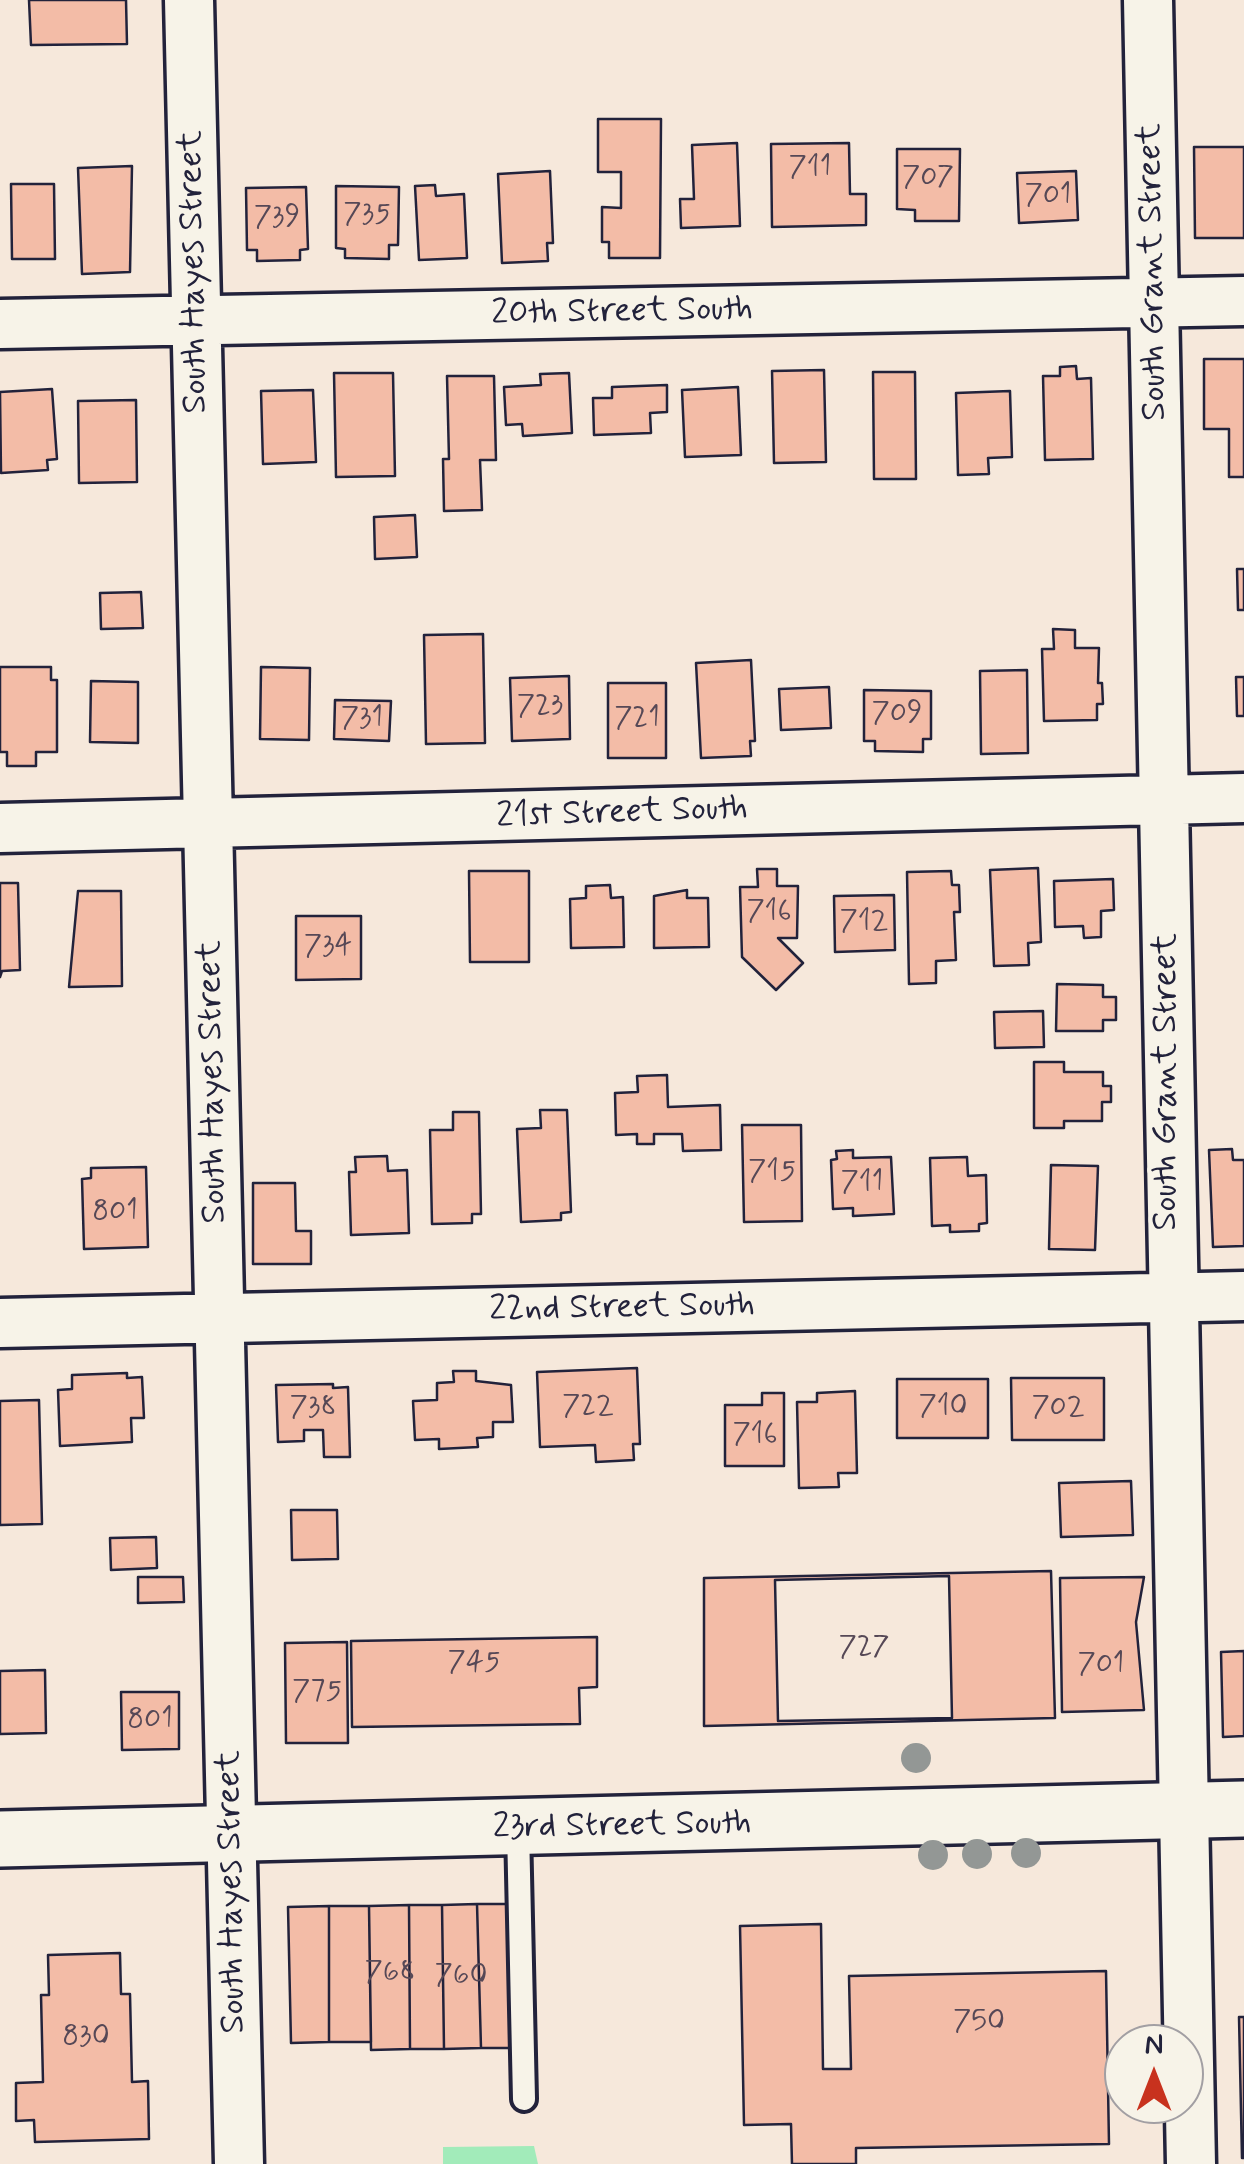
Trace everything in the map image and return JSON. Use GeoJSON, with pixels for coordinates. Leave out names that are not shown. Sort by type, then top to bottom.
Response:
{"type":"FeatureCollection","features":[{"type":"Feature","properties":{"kind":"street","name":"South Hayes Street"},"geometry":{"type":"LineString","coordinates":[[189,0],[239,2164]]}},
{"type":"Feature","properties":{"kind":"street","name":"South Grant Street"},"geometry":{"type":"LineString","coordinates":[[1148,0],[1165,799],[1170,1298],[1191,2164]]}},
{"type":"Feature","properties":{"kind":"street","name":"20th Street South"},"geometry":{"type":"LineString","coordinates":[[0,324],[1244,301]]}},
{"type":"Feature","properties":{"kind":"street","name":"21st Street South"},"geometry":{"type":"LineString","coordinates":[[0,828],[1244,798]]}},
{"type":"Feature","properties":{"kind":"street","name":"22nd Street South"},"geometry":{"type":"LineString","coordinates":[[0,1322],[1244,1296]]}},
{"type":"Feature","properties":{"kind":"street","name":"23rd Street South"},"geometry":{"type":"LineString","coordinates":[[0,1839],[1244,1809]]}},
{"type":"Feature","properties":{"kind":"lane"},"geometry":{"type":"LineString","coordinates":[[518,1829],[524,2099]]}},
{"type":"Feature","properties":{"kind":"green space"},"geometry":{"type":"Polygon","coordinates":[[[534,2146],[538,2164],[443,2164],[443,2147],[534,2146]]]}},
{"type":"Feature","properties":{"kind":"building"},"geometry":{"type":"Polygon","coordinates":[[[29,0],[126,0],[127,44],[31,45],[29,0]]]}},
{"type":"Feature","properties":{"kind":"building"},"geometry":{"type":"Polygon","coordinates":[[[598,119],[661,119],[660,258],[609,258],[609,242],[602,242],[602,207],[621,208],[621,172],[598,172],[598,119]]]}},
{"type":"Feature","properties":{"kind":"building"},"geometry":{"type":"Polygon","coordinates":[[[737,143],[740,226],[681,228],[680,199],[694,199],[692,145],[737,143]]]}},
{"type":"Feature","properties":{"kind":"building"},"geometry":{"type":"Polygon","coordinates":[[[849,143],[850,194],[866,194],[866,225],[772,227],[771,144],[849,143]]]}},
{"type":"Feature","properties":{"kind":"building"},"geometry":{"type":"Polygon","coordinates":[[[1194,147],[1244,147],[1244,238],[1195,238],[1194,147]]]}},
{"type":"Feature","properties":{"kind":"building"},"geometry":{"type":"Polygon","coordinates":[[[897,149],[960,149],[959,221],[915,221],[915,210],[897,209],[897,149]]]}},
{"type":"Feature","properties":{"kind":"building"},"geometry":{"type":"Polygon","coordinates":[[[132,166],[130,272],[82,274],[78,168],[132,166]]]}},
{"type":"Feature","properties":{"kind":"building"},"geometry":{"type":"Polygon","coordinates":[[[550,171],[553,243],[547,243],[548,261],[502,263],[498,174],[550,171]]]}},
{"type":"Feature","properties":{"kind":"building"},"geometry":{"type":"Polygon","coordinates":[[[1076,171],[1078,220],[1019,223],[1017,173],[1076,171]]]}},
{"type":"Feature","properties":{"kind":"building"},"geometry":{"type":"Polygon","coordinates":[[[11,184],[54,184],[55,259],[12,259],[11,184]]]}},
{"type":"Feature","properties":{"kind":"building"},"geometry":{"type":"Polygon","coordinates":[[[435,185],[436,196],[464,194],[467,258],[419,260],[415,186],[435,185]]]}},
{"type":"Feature","properties":{"kind":"building"},"geometry":{"type":"Polygon","coordinates":[[[336,186],[399,187],[398,245],[389,245],[389,259],[345,258],[345,249],[336,248],[336,186]]]}},
{"type":"Feature","properties":{"kind":"building"},"geometry":{"type":"Polygon","coordinates":[[[306,187],[308,249],[300,250],[300,260],[257,261],[257,250],[247,250],[246,188],[306,187]]]}},
{"type":"Feature","properties":{"kind":"building"},"geometry":{"type":"Polygon","coordinates":[[[1204,359],[1244,359],[1244,477],[1229,477],[1229,429],[1204,429],[1204,359]]]}},
{"type":"Feature","properties":{"kind":"building"},"geometry":{"type":"Polygon","coordinates":[[[1076,366],[1077,379],[1091,378],[1093,459],[1045,460],[1043,376],[1060,376],[1060,367],[1076,366]]]}},
{"type":"Feature","properties":{"kind":"building"},"geometry":{"type":"Polygon","coordinates":[[[824,370],[826,462],[774,463],[772,371],[824,370]]]}},
{"type":"Feature","properties":{"kind":"building"},"geometry":{"type":"Polygon","coordinates":[[[873,372],[915,372],[916,479],[874,479],[873,372]]]}},
{"type":"Feature","properties":{"kind":"building"},"geometry":{"type":"Polygon","coordinates":[[[334,373],[393,373],[395,476],[336,477],[334,373]]]}},
{"type":"Feature","properties":{"kind":"building"},"geometry":{"type":"Polygon","coordinates":[[[569,373],[572,433],[523,436],[522,424],[506,425],[504,387],[541,385],[540,374],[569,373]]]}},
{"type":"Feature","properties":{"kind":"building"},"geometry":{"type":"Polygon","coordinates":[[[447,376],[494,376],[496,460],[480,460],[482,510],[444,511],[443,459],[449,459],[447,376]]]}},
{"type":"Feature","properties":{"kind":"building"},"geometry":{"type":"Polygon","coordinates":[[[667,385],[667,412],[650,413],[651,433],[594,435],[593,398],[612,398],[612,387],[667,385]]]}},
{"type":"Feature","properties":{"kind":"building"},"geometry":{"type":"Polygon","coordinates":[[[738,387],[741,455],[685,457],[682,390],[738,387]]]}},
{"type":"Feature","properties":{"kind":"building"},"geometry":{"type":"Polygon","coordinates":[[[52,389],[57,459],[47,460],[48,470],[1,473],[0,392],[52,389]]]}},
{"type":"Feature","properties":{"kind":"building"},"geometry":{"type":"Polygon","coordinates":[[[313,390],[316,462],[263,464],[261,391],[313,390]]]}},
{"type":"Feature","properties":{"kind":"building"},"geometry":{"type":"Polygon","coordinates":[[[1010,391],[1012,457],[988,458],[989,474],[958,475],[956,393],[1010,391]]]}},
{"type":"Feature","properties":{"kind":"building"},"geometry":{"type":"Polygon","coordinates":[[[136,400],[137,482],[79,483],[78,401],[136,400]]]}},
{"type":"Feature","properties":{"kind":"building"},"geometry":{"type":"Polygon","coordinates":[[[415,515],[417,557],[375,559],[374,517],[415,515]]]}},
{"type":"Feature","properties":{"kind":"building"},"geometry":{"type":"Polygon","coordinates":[[[1237,569],[1244,569],[1244,610],[1238,610],[1237,569]]]}},
{"type":"Feature","properties":{"kind":"building"},"geometry":{"type":"Polygon","coordinates":[[[141,592],[143,628],[101,629],[100,593],[141,592]]]}},
{"type":"Feature","properties":{"kind":"building"},"geometry":{"type":"Polygon","coordinates":[[[1053,629],[1075,630],[1075,648],[1099,648],[1098,683],[1102,683],[1103,704],[1097,704],[1097,720],[1044,721],[1042,649],[1054,649],[1053,629]]]}},
{"type":"Feature","properties":{"kind":"building"},"geometry":{"type":"Polygon","coordinates":[[[483,634],[485,743],[426,744],[424,635],[483,634]]]}},
{"type":"Feature","properties":{"kind":"building"},"geometry":{"type":"Polygon","coordinates":[[[751,660],[755,741],[750,741],[751,756],[701,758],[696,663],[751,660]]]}},
{"type":"Feature","properties":{"kind":"building"},"geometry":{"type":"Polygon","coordinates":[[[0,667],[51,667],[51,680],[57,680],[57,752],[36,752],[36,766],[7,766],[7,752],[0,752],[0,667]]]}},
{"type":"Feature","properties":{"kind":"building"},"geometry":{"type":"Polygon","coordinates":[[[261,667],[310,668],[309,740],[260,739],[261,667]]]}},
{"type":"Feature","properties":{"kind":"building"},"geometry":{"type":"Polygon","coordinates":[[[1027,670],[1028,753],[981,754],[980,671],[1027,670]]]}},
{"type":"Feature","properties":{"kind":"building"},"geometry":{"type":"Polygon","coordinates":[[[569,676],[570,739],[512,741],[510,678],[569,676]]]}},
{"type":"Feature","properties":{"kind":"building"},"geometry":{"type":"Polygon","coordinates":[[[1236,677],[1244,677],[1244,716],[1237,716],[1236,677]]]}},
{"type":"Feature","properties":{"kind":"building"},"geometry":{"type":"Polygon","coordinates":[[[91,681],[138,682],[138,743],[90,742],[91,681]]]}},
{"type":"Feature","properties":{"kind":"building"},"geometry":{"type":"Polygon","coordinates":[[[608,683],[666,683],[666,758],[608,758],[608,683]]]}},
{"type":"Feature","properties":{"kind":"building"},"geometry":{"type":"Polygon","coordinates":[[[829,687],[831,728],[781,730],[779,689],[829,687]]]}},
{"type":"Feature","properties":{"kind":"building"},"geometry":{"type":"Polygon","coordinates":[[[864,690],[931,691],[931,739],[923,739],[923,752],[875,751],[875,741],[864,741],[864,690]]]}},
{"type":"Feature","properties":{"kind":"building"},"geometry":{"type":"Polygon","coordinates":[[[335,700],[391,701],[389,741],[334,739],[335,700]]]}},
{"type":"Feature","properties":{"kind":"building"},"geometry":{"type":"Polygon","coordinates":[[[1038,868],[1041,942],[1028,943],[1029,965],[994,966],[990,870],[1038,868]]]}},
{"type":"Feature","properties":{"kind":"building"},"geometry":{"type":"Polygon","coordinates":[[[757,869],[777,869],[777,886],[798,886],[797,938],[778,938],[803,963],[776,990],[742,957],[740,887],[758,887],[757,869]]]}},
{"type":"Feature","properties":{"kind":"building"},"geometry":{"type":"Polygon","coordinates":[[[469,871],[529,871],[529,962],[470,962],[469,871]]]}},
{"type":"Feature","properties":{"kind":"building"},"geometry":{"type":"Polygon","coordinates":[[[951,871],[952,885],[959,885],[960,912],[954,912],[956,960],[936,961],[936,983],[909,984],[907,872],[951,871]]]}},
{"type":"Feature","properties":{"kind":"building"},"geometry":{"type":"Polygon","coordinates":[[[1113,879],[1114,910],[1101,911],[1101,937],[1084,938],[1083,926],[1055,927],[1054,881],[1113,879]]]}},
{"type":"Feature","properties":{"kind":"building"},"geometry":{"type":"Polygon","coordinates":[[[0,883],[18,883],[20,970],[2,971],[0,977],[0,883]]]}},
{"type":"Feature","properties":{"kind":"building"},"geometry":{"type":"Polygon","coordinates":[[[610,885],[611,898],[623,897],[624,947],[571,948],[570,899],[586,898],[586,886],[610,885]]]}},
{"type":"Feature","properties":{"kind":"building"},"geometry":{"type":"Polygon","coordinates":[[[687,890],[687,898],[708,898],[709,947],[654,948],[654,896],[687,890]]]}},
{"type":"Feature","properties":{"kind":"building"},"geometry":{"type":"Polygon","coordinates":[[[78,891],[121,891],[122,986],[69,987],[78,891]]]}},
{"type":"Feature","properties":{"kind":"building"},"geometry":{"type":"Polygon","coordinates":[[[894,895],[895,950],[835,952],[834,896],[894,895]]]}},
{"type":"Feature","properties":{"kind":"building"},"geometry":{"type":"Polygon","coordinates":[[[296,916],[361,916],[361,979],[296,980],[296,916]]]}},
{"type":"Feature","properties":{"kind":"building"},"geometry":{"type":"Polygon","coordinates":[[[1057,984],[1103,985],[1103,997],[1116,997],[1116,1020],[1103,1020],[1103,1031],[1056,1031],[1057,984]]]}},
{"type":"Feature","properties":{"kind":"building"},"geometry":{"type":"Polygon","coordinates":[[[1043,1011],[1044,1047],[995,1048],[994,1012],[1043,1011]]]}},
{"type":"Feature","properties":{"kind":"building"},"geometry":{"type":"Polygon","coordinates":[[[1034,1062],[1064,1062],[1064,1072],[1103,1072],[1103,1086],[1111,1086],[1111,1102],[1102,1102],[1102,1121],[1064,1121],[1064,1128],[1034,1128],[1034,1062]]]}},
{"type":"Feature","properties":{"kind":"building"},"geometry":{"type":"Polygon","coordinates":[[[667,1075],[668,1107],[720,1105],[721,1150],[683,1151],[682,1134],[654,1134],[654,1144],[637,1144],[637,1134],[616,1135],[615,1093],[638,1092],[637,1076],[667,1075]]]}},
{"type":"Feature","properties":{"kind":"building"},"geometry":{"type":"Polygon","coordinates":[[[540,1110],[567,1110],[571,1212],[561,1213],[561,1220],[521,1222],[517,1129],[541,1128],[540,1110]]]}},
{"type":"Feature","properties":{"kind":"building"},"geometry":{"type":"Polygon","coordinates":[[[453,1112],[479,1112],[481,1214],[472,1214],[472,1223],[432,1224],[430,1130],[453,1130],[453,1112]]]}},
{"type":"Feature","properties":{"kind":"building"},"geometry":{"type":"Polygon","coordinates":[[[742,1125],[801,1125],[802,1221],[744,1222],[742,1125]]]}},
{"type":"Feature","properties":{"kind":"building"},"geometry":{"type":"Polygon","coordinates":[[[1232,1149],[1233,1160],[1244,1160],[1244,1246],[1213,1247],[1209,1150],[1232,1149]]]}},
{"type":"Feature","properties":{"kind":"building"},"geometry":{"type":"Polygon","coordinates":[[[853,1150],[853,1158],[891,1157],[894,1214],[853,1216],[853,1208],[833,1209],[831,1160],[837,1159],[836,1151],[853,1150]]]}},
{"type":"Feature","properties":{"kind":"building"},"geometry":{"type":"Polygon","coordinates":[[[387,1156],[388,1171],[407,1170],[409,1233],[351,1235],[349,1172],[356,1172],[355,1157],[387,1156]]]}},
{"type":"Feature","properties":{"kind":"building"},"geometry":{"type":"Polygon","coordinates":[[[967,1157],[968,1176],[986,1175],[987,1223],[979,1224],[979,1231],[950,1232],[950,1225],[932,1226],[930,1158],[967,1157]]]}},
{"type":"Feature","properties":{"kind":"building"},"geometry":{"type":"Polygon","coordinates":[[[1051,1165],[1098,1166],[1095,1250],[1049,1249],[1051,1165]]]}},
{"type":"Feature","properties":{"kind":"building"},"geometry":{"type":"Polygon","coordinates":[[[146,1167],[148,1247],[84,1249],[82,1179],[91,1178],[91,1168],[146,1167]]]}},
{"type":"Feature","properties":{"kind":"building"},"geometry":{"type":"Polygon","coordinates":[[[253,1183],[295,1183],[296,1231],[311,1231],[311,1264],[253,1264],[253,1183]]]}},
{"type":"Feature","properties":{"kind":"building"},"geometry":{"type":"Polygon","coordinates":[[[637,1368],[640,1444],[633,1444],[634,1460],[596,1462],[595,1445],[540,1447],[537,1372],[637,1368]]]}},
{"type":"Feature","properties":{"kind":"building"},"geometry":{"type":"Polygon","coordinates":[[[453,1371],[476,1371],[476,1381],[511,1385],[513,1422],[493,1422],[493,1437],[477,1438],[478,1447],[439,1449],[439,1439],[415,1440],[413,1401],[437,1400],[437,1383],[454,1382],[453,1371]]]}},
{"type":"Feature","properties":{"kind":"building"},"geometry":{"type":"Polygon","coordinates":[[[127,1373],[127,1378],[142,1377],[144,1418],[131,1418],[132,1442],[60,1446],[58,1390],[72,1389],[72,1375],[127,1373]]]}},
{"type":"Feature","properties":{"kind":"building"},"geometry":{"type":"Polygon","coordinates":[[[1011,1378],[1104,1378],[1104,1440],[1012,1440],[1011,1378]]]}},
{"type":"Feature","properties":{"kind":"building"},"geometry":{"type":"Polygon","coordinates":[[[897,1379],[988,1379],[988,1438],[897,1438],[897,1379]]]}},
{"type":"Feature","properties":{"kind":"building"},"geometry":{"type":"Polygon","coordinates":[[[333,1384],[333,1388],[348,1387],[350,1457],[324,1457],[323,1430],[304,1430],[304,1441],[278,1442],[276,1385],[333,1384]]]}},
{"type":"Feature","properties":{"kind":"building"},"geometry":{"type":"Polygon","coordinates":[[[855,1391],[857,1473],[838,1473],[839,1487],[799,1488],[797,1402],[817,1402],[817,1393],[855,1391]]]}},
{"type":"Feature","properties":{"kind":"building"},"geometry":{"type":"Polygon","coordinates":[[[762,1393],[784,1393],[784,1466],[725,1466],[725,1405],[762,1405],[762,1393]]]}},
{"type":"Feature","properties":{"kind":"building"},"geometry":{"type":"Polygon","coordinates":[[[39,1400],[42,1524],[0,1525],[0,1401],[39,1400]]]}},
{"type":"Feature","properties":{"kind":"building"},"geometry":{"type":"Polygon","coordinates":[[[1131,1481],[1133,1535],[1061,1537],[1059,1483],[1131,1481]]]}},
{"type":"Feature","properties":{"kind":"building"},"geometry":{"type":"Polygon","coordinates":[[[291,1510],[337,1510],[338,1559],[292,1560],[291,1510]]]}},
{"type":"Feature","properties":{"kind":"building"},"geometry":{"type":"Polygon","coordinates":[[[156,1537],[157,1568],[111,1570],[110,1538],[156,1537]]]}},
{"type":"Feature","properties":{"kind":"building"},"geometry":{"type":"Polygon","coordinates":[[[1051,1571],[1055,1718],[704,1726],[704,1578],[1051,1571]]]}},
{"type":"Feature","properties":{"kind":"building"},"geometry":{"type":"Polygon","coordinates":[[[949,1576],[952,1718],[778,1721],[775,1580],[949,1576]]]}},
{"type":"Feature","properties":{"kind":"building"},"geometry":{"type":"Polygon","coordinates":[[[138,1577],[183,1577],[184,1602],[138,1603],[138,1577]]]}},
{"type":"Feature","properties":{"kind":"building"},"geometry":{"type":"Polygon","coordinates":[[[1144,1577],[1136,1622],[1144,1710],[1062,1712],[1060,1578],[1144,1577]]]}},
{"type":"Feature","properties":{"kind":"building"},"geometry":{"type":"Polygon","coordinates":[[[597,1637],[597,1687],[579,1688],[580,1724],[352,1727],[351,1641],[597,1637]]]}},
{"type":"Feature","properties":{"kind":"building"},"geometry":{"type":"Polygon","coordinates":[[[347,1642],[348,1743],[286,1743],[285,1643],[347,1642]]]}},
{"type":"Feature","properties":{"kind":"building"},"geometry":{"type":"Polygon","coordinates":[[[1244,1651],[1244,1736],[1223,1737],[1221,1652],[1244,1651]]]}},
{"type":"Feature","properties":{"kind":"building"},"geometry":{"type":"Polygon","coordinates":[[[45,1670],[46,1733],[0,1734],[0,1671],[45,1670]]]}},
{"type":"Feature","properties":{"kind":"building"},"geometry":{"type":"Polygon","coordinates":[[[121,1692],[179,1692],[179,1749],[122,1750],[121,1692]]]}},
{"type":"Feature","properties":{"kind":"building"},"geometry":{"type":"Polygon","coordinates":[[[477,1904],[481,2048],[444,2049],[442,1905],[477,1904]]]}},
{"type":"Feature","properties":{"kind":"building"},"geometry":{"type":"Polygon","coordinates":[[[477,1904],[512,1904],[514,2048],[481,2048],[477,1904]]]}},
{"type":"Feature","properties":{"kind":"building"},"geometry":{"type":"Polygon","coordinates":[[[409,1905],[410,2049],[371,2050],[369,1906],[409,1905]]]}},
{"type":"Feature","properties":{"kind":"building"},"geometry":{"type":"Polygon","coordinates":[[[409,1905],[442,1905],[444,2049],[410,2049],[409,1905]]]}},
{"type":"Feature","properties":{"kind":"building"},"geometry":{"type":"Polygon","coordinates":[[[329,1906],[329,2042],[291,2043],[288,1907],[329,1906]]]}},
{"type":"Feature","properties":{"kind":"building"},"geometry":{"type":"Polygon","coordinates":[[[329,1906],[369,1906],[371,2042],[329,2042],[329,1906]]]}},
{"type":"Feature","properties":{"kind":"building"},"geometry":{"type":"Polygon","coordinates":[[[821,1924],[823,2069],[851,2069],[849,1976],[1106,1971],[1104,2124],[1109,2124],[1109,2144],[856,2148],[856,2164],[792,2164],[791,2124],[744,2125],[740,1926],[821,1924]]]}},
{"type":"Feature","properties":{"kind":"building"},"geometry":{"type":"Polygon","coordinates":[[[120,1953],[121,1994],[130,1994],[132,2082],[148,2081],[149,2139],[35,2142],[34,2120],[16,2121],[16,2083],[43,2082],[41,1995],[49,1995],[48,1955],[120,1953]]]}},
{"type":"Feature","properties":{"kind":"building"},"geometry":{"type":"Polygon","coordinates":[[[1239,2017],[1244,2017],[1244,2158],[1242,2158],[1239,2017]]]}}]}
